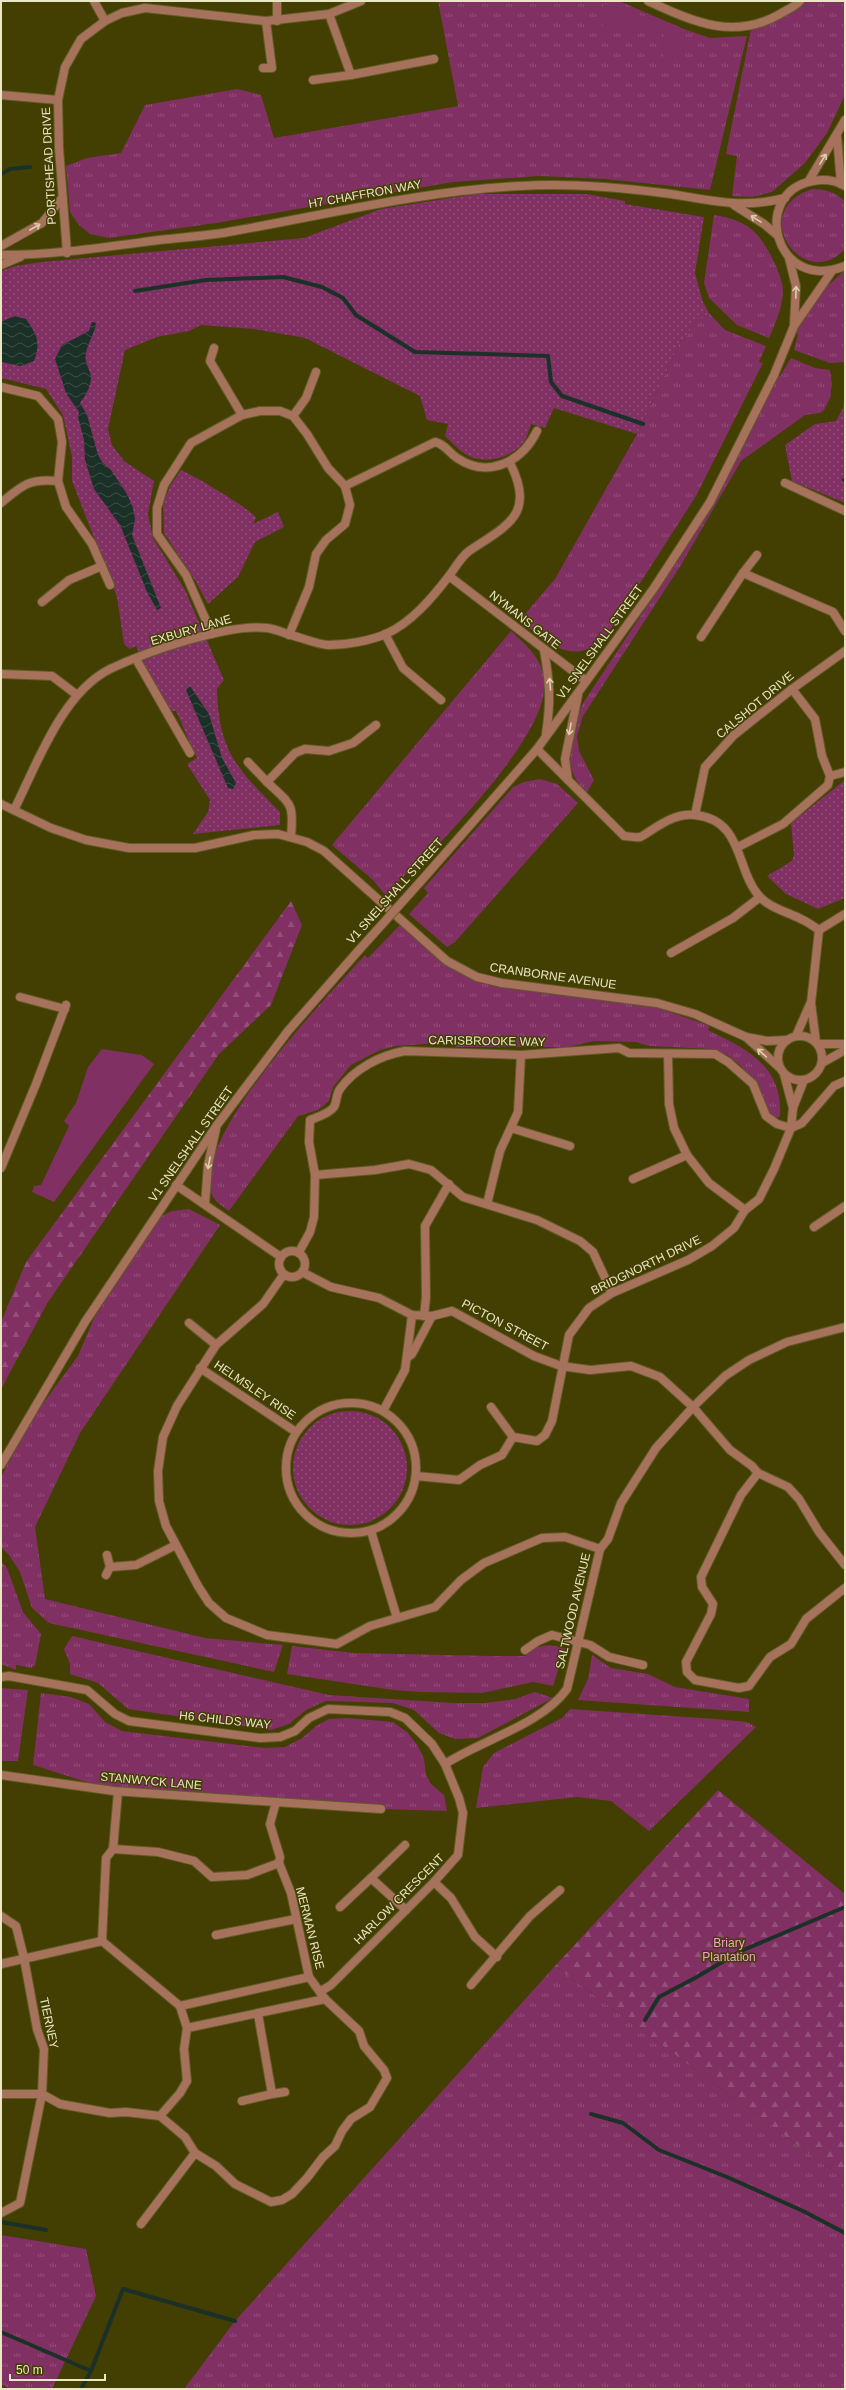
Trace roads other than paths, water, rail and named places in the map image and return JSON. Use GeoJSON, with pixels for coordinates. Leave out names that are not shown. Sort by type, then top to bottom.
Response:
{"type":"FeatureCollection","features":[{"type":"Feature","properties":{"kind":"street"},"geometry":{"type":"LineString","coordinates":[[94,1],[105,21]]}},
{"type":"Feature","properties":{"kind":"street"},"geometry":{"type":"LineString","coordinates":[[277,1],[277,21]]}},
{"type":"Feature","properties":{"kind":"street","name":"PORTISHEAD DRIVE"},"geometry":{"type":"LineString","coordinates":[[66,253],[58,100],[65,67],[81,39],[105,21],[122,13],[145,8],[277,21],[329,14],[361,1]]}},
{"type":"Feature","properties":{"kind":"street"},"geometry":{"type":"LineString","coordinates":[[648,1],[694,21],[718,27],[747,26],[773,18],[800,1]]}},
{"type":"Feature","properties":{"kind":"street"},"geometry":{"type":"LineString","coordinates":[[329,14],[350,75]]}},
{"type":"Feature","properties":{"kind":"street"},"geometry":{"type":"LineString","coordinates":[[263,68],[272,68],[266,21]]}},
{"type":"Feature","properties":{"kind":"street"},"geometry":{"type":"LineString","coordinates":[[313,80],[350,75],[434,59]]}},
{"type":"Feature","properties":{"kind":"street"},"geometry":{"type":"LineString","coordinates":[[1,95],[12,98],[58,100]]}},
{"type":"Feature","properties":{"kind":"street"},"geometry":{"type":"LineString","coordinates":[[808,182],[837,136],[845,120]]}},
{"type":"Feature","properties":{"kind":"street"},"geometry":{"type":"LineString","coordinates":[[837,136],[843,185],[825,180],[808,182],[796,188],[785,198],[777,216],[777,236],[782,248],[789,258],[802,267],[817,272],[832,271],[845,266]]}},
{"type":"Feature","properties":{"kind":"street","name":"H7 CHAFFRON WAY"},"geometry":{"type":"LineString","coordinates":[[1,255],[66,253],[232,232],[369,205],[455,191],[522,186],[591,186],[680,196],[734,205],[765,203],[785,198]]}},
{"type":"Feature","properties":{"kind":"street"},"geometry":{"type":"LineString","coordinates":[[1,246],[42,223],[62,198]]}},
{"type":"Feature","properties":{"kind":"street","name":"H7 CHAFFRON WAY"},"geometry":{"type":"LineString","coordinates":[[734,205],[764,224],[777,236]]}},
{"type":"Feature","properties":{"kind":"street"},"geometry":{"type":"LineString","coordinates":[[1,265],[24,255]]}},
{"type":"Feature","properties":{"kind":"street","name":"V1 SNELSHALL STREET"},"geometry":{"type":"LineString","coordinates":[[789,258],[796,286],[794,326]]}},
{"type":"Feature","properties":{"kind":"street","name":"V1 SNELSHALL STREET"},"geometry":{"type":"LineString","coordinates":[[1,1466],[84,1322],[218,1125],[288,1031],[537,749],[654,588],[710,502],[776,370],[794,326],[832,271]]}},
{"type":"Feature","properties":{"kind":"street"},"geometry":{"type":"LineString","coordinates":[[214,348],[210,361],[242,415]]}},
{"type":"Feature","properties":{"kind":"street"},"geometry":{"type":"LineString","coordinates":[[293,416],[306,398],[316,372]]}},
{"type":"Feature","properties":{"kind":"street"},"geometry":{"type":"LineString","coordinates":[[1,387],[38,396],[58,418],[62,442],[58,481],[66,508],[92,544],[110,585]]}},
{"type":"Feature","properties":{"kind":"street"},"geometry":{"type":"LineString","coordinates":[[212,634],[186,575],[157,534],[157,508],[164,485],[191,443],[242,415],[260,410],[280,411],[293,416],[307,434],[328,468],[345,486],[350,505],[345,524],[326,540],[316,554],[309,587],[289,635]]}},
{"type":"Feature","properties":{"kind":"street"},"geometry":{"type":"LineString","coordinates":[[345,486],[435,442],[442,443],[457,458],[477,467],[494,467],[510,462],[532,442],[537,431]]}},
{"type":"Feature","properties":{"kind":"street","name":"EXBURY LANE"},"geometry":{"type":"LineString","coordinates":[[14,810],[58,720],[77,695],[109,670],[136,659],[212,634],[238,628],[268,628],[326,645],[351,643],[386,634],[408,620],[426,604],[466,553],[507,525],[517,513],[521,495],[516,475],[510,462]]}},
{"type":"Feature","properties":{"kind":"street"},"geometry":{"type":"LineString","coordinates":[[1,503],[19,487],[30,482],[40,479],[58,481]]}},
{"type":"Feature","properties":{"kind":"street"},"geometry":{"type":"LineString","coordinates":[[785,483],[845,511]]}},
{"type":"Feature","properties":{"kind":"street"},"geometry":{"type":"LineString","coordinates":[[701,637],[743,572],[757,555]]}},
{"type":"Feature","properties":{"kind":"street"},"geometry":{"type":"LineString","coordinates":[[42,602],[69,580],[102,566]]}},
{"type":"Feature","properties":{"kind":"street"},"geometry":{"type":"LineString","coordinates":[[743,572],[834,612],[845,631]]}},
{"type":"Feature","properties":{"kind":"street","name":"NYMANS GATE"},"geometry":{"type":"LineString","coordinates":[[449,576],[586,681]]}},
{"type":"Feature","properties":{"kind":"street"},"geometry":{"type":"LineString","coordinates":[[386,634],[403,668],[441,700]]}},
{"type":"Feature","properties":{"kind":"street"},"geometry":{"type":"LineString","coordinates":[[544,650],[551,697],[546,737]]}},
{"type":"Feature","properties":{"kind":"street","name":"CALSHOT DRIVE"},"geometry":{"type":"LineString","coordinates":[[695,815],[705,767],[734,735],[792,689],[845,651]]}},
{"type":"Feature","properties":{"kind":"street"},"geometry":{"type":"LineString","coordinates":[[136,659],[190,753]]}},
{"type":"Feature","properties":{"kind":"street"},"geometry":{"type":"LineString","coordinates":[[1,674],[52,676],[77,695]]}},
{"type":"Feature","properties":{"kind":"street"},"geometry":{"type":"LineString","coordinates":[[738,847],[782,824],[828,785],[830,776],[822,756],[815,720],[792,689]]}},
{"type":"Feature","properties":{"kind":"street"},"geometry":{"type":"LineString","coordinates":[[568,780],[565,759],[579,691]]}},
{"type":"Feature","properties":{"kind":"street"},"geometry":{"type":"LineString","coordinates":[[267,782],[295,753],[305,749],[329,751],[354,743],[376,725]]}},
{"type":"Feature","properties":{"kind":"street"},"geometry":{"type":"LineString","coordinates":[[537,749],[624,836],[640,837],[668,820],[683,815],[695,815],[709,819],[727,831],[738,847],[749,879],[760,897],[768,905],[801,919],[820,930]]}},
{"type":"Feature","properties":{"kind":"street"},"geometry":{"type":"LineString","coordinates":[[248,762],[288,802],[293,812],[292,837]]}},
{"type":"Feature","properties":{"kind":"street"},"geometry":{"type":"LineString","coordinates":[[830,776],[845,772]]}},
{"type":"Feature","properties":{"kind":"street","name":"CRANBORNE AVENUE"},"geometry":{"type":"LineString","coordinates":[[1,804],[51,828],[86,840],[129,848],[195,848],[254,835],[278,834],[292,837],[324,851],[447,961],[477,977],[502,983],[657,1003],[695,1014],[746,1037],[767,1041],[787,1040]]}},
{"type":"Feature","properties":{"kind":"street"},"geometry":{"type":"LineString","coordinates":[[671,953],[733,918],[760,897]]}},
{"type":"Feature","properties":{"kind":"street"},"geometry":{"type":"LineString","coordinates":[[820,930],[845,914]]}},
{"type":"Feature","properties":{"kind":"street"},"geometry":{"type":"LineString","coordinates":[[820,930],[811,1004],[817,1043],[823,1056],[822,1063],[814,1076],[804,1080],[797,1080],[782,1071],[779,1050],[787,1040],[796,1036],[807,1036],[817,1043],[845,1044]]}},
{"type":"Feature","properties":{"kind":"street"},"geometry":{"type":"LineString","coordinates":[[1,1168],[3,1157],[65,1007],[20,996]]}},
{"type":"Feature","properties":{"kind":"street"},"geometry":{"type":"LineString","coordinates":[[796,1036],[811,1004]]}},
{"type":"Feature","properties":{"kind":"street","name":"CRANBORNE AVENUE"},"geometry":{"type":"LineString","coordinates":[[746,1037],[782,1071]]}},
{"type":"Feature","properties":{"kind":"street","name":"CARISBROOKE WAY"},"geometry":{"type":"LineString","coordinates":[[299,1252],[310,1232],[314,1217],[315,1175],[309,1142],[310,1120],[321,1116],[333,1107],[339,1090],[359,1070],[393,1053],[405,1051],[521,1055],[619,1048],[629,1053],[715,1054],[728,1062],[753,1084],[766,1116],[777,1124],[791,1128]]}},
{"type":"Feature","properties":{"kind":"street"},"geometry":{"type":"LineString","coordinates":[[822,1063],[845,1050]]}},
{"type":"Feature","properties":{"kind":"street"},"geometry":{"type":"LineString","coordinates":[[668,1054],[669,1104],[674,1128],[687,1154],[709,1183],[745,1210]]}},
{"type":"Feature","properties":{"kind":"street"},"geometry":{"type":"LineString","coordinates":[[486,1204],[500,1151],[518,1112],[521,1055]]}},
{"type":"Feature","properties":{"kind":"street","name":"BRIDGNORTH DRIVE"},"geometry":{"type":"LineString","coordinates":[[782,1071],[793,1108]]}},
{"type":"Feature","properties":{"kind":"street","name":"BRIDGNORTH DRIVE"},"geometry":{"type":"LineString","coordinates":[[513,1437],[537,1442],[545,1435],[552,1422],[561,1366],[569,1335],[588,1308],[612,1293],[664,1272],[712,1246],[734,1228],[745,1210],[759,1199],[791,1128],[793,1108],[804,1080]]}},
{"type":"Feature","properties":{"kind":"street"},"geometry":{"type":"LineString","coordinates":[[791,1128],[802,1123],[834,1086],[845,1081]]}},
{"type":"Feature","properties":{"kind":"street"},"geometry":{"type":"LineString","coordinates":[[205,1204],[208,1165],[218,1125]]}},
{"type":"Feature","properties":{"kind":"street"},"geometry":{"type":"LineString","coordinates":[[511,1128],[570,1146]]}},
{"type":"Feature","properties":{"kind":"street"},"geometry":{"type":"LineString","coordinates":[[633,1179],[687,1154]]}},
{"type":"Feature","properties":{"kind":"street"},"geometry":{"type":"LineString","coordinates":[[315,1175],[409,1164],[432,1170],[463,1197],[537,1220],[580,1241],[593,1252],[612,1293]]}},
{"type":"Feature","properties":{"kind":"street"},"geometry":{"type":"LineString","coordinates":[[407,1358],[416,1348],[428,1316],[426,1297],[426,1226],[449,1184]]}},
{"type":"Feature","properties":{"kind":"street"},"geometry":{"type":"LineString","coordinates":[[176,1185],[280,1257]]}},
{"type":"Feature","properties":{"kind":"street"},"geometry":{"type":"LineString","coordinates":[[814,1227],[845,1206]]}},
{"type":"Feature","properties":{"kind":"street"},"geometry":{"type":"LineString","coordinates":[[291,1250],[299,1252],[304,1259],[302,1272],[292,1277],[284,1274],[279,1264],[280,1257],[291,1250]]}},
{"type":"Feature","properties":{"kind":"street","name":"PICTON STREET"},"geometry":{"type":"LineString","coordinates":[[302,1272],[330,1287],[379,1298],[412,1315],[428,1316],[452,1311],[534,1356],[561,1366],[590,1370],[631,1366],[660,1377],[693,1407],[730,1450],[752,1466],[758,1473],[788,1487],[800,1499],[819,1532],[845,1565]]}},
{"type":"Feature","properties":{"kind":"street"},"geometry":{"type":"LineString","coordinates":[[284,1274],[263,1304],[216,1346],[200,1368],[177,1406],[162,1437],[158,1471],[159,1501],[166,1526],[174,1546],[209,1603],[226,1618],[267,1635],[337,1644],[370,1626],[435,1607],[462,1580],[484,1563],[542,1538],[565,1537],[600,1550]]}},
{"type":"Feature","properties":{"kind":"street"},"geometry":{"type":"LineString","coordinates":[[383,1411],[405,1370],[412,1315]]}},
{"type":"Feature","properties":{"kind":"street"},"geometry":{"type":"LineString","coordinates":[[189,1323],[216,1346]]}},
{"type":"Feature","properties":{"kind":"street","name":"SALTWOOD AVENUE"},"geometry":{"type":"LineString","coordinates":[[446,1764],[534,1717],[560,1698],[568,1688],[600,1550],[608,1539],[621,1503],[656,1448],[693,1407],[725,1376],[749,1360],[787,1342],[845,1327]]}},
{"type":"Feature","properties":{"kind":"street","name":"HELMSLEY RISE"},"geometry":{"type":"LineString","coordinates":[[200,1368],[296,1432]]}},
{"type":"Feature","properties":{"kind":"street"},"geometry":{"type":"LineString","coordinates":[[345,1403],[364,1404],[383,1411],[398,1423],[409,1438],[415,1457],[416,1476],[411,1494],[401,1510],[388,1523],[371,1531],[352,1534],[334,1532],[317,1525],[301,1511],[290,1493],[285,1472],[287,1451],[296,1432],[309,1417],[332,1406],[345,1403]]}},
{"type":"Feature","properties":{"kind":"street"},"geometry":{"type":"LineString","coordinates":[[416,1476],[459,1480],[480,1465],[502,1455],[513,1437],[491,1407]]}},
{"type":"Feature","properties":{"kind":"street"},"geometry":{"type":"LineString","coordinates":[[758,1473],[741,1495],[701,1577],[702,1587],[713,1604],[711,1614],[686,1662],[687,1672],[695,1680],[738,1688],[749,1686],[770,1657],[791,1644],[806,1619],[845,1588]]}},
{"type":"Feature","properties":{"kind":"street"},"geometry":{"type":"LineString","coordinates":[[371,1531],[396,1618]]}},
{"type":"Feature","properties":{"kind":"street"},"geometry":{"type":"LineString","coordinates":[[110,1567],[136,1564],[174,1546]]}},
{"type":"Feature","properties":{"kind":"street"},"geometry":{"type":"LineString","coordinates":[[106,1575],[110,1567],[107,1556]]}},
{"type":"Feature","properties":{"kind":"street"},"geometry":{"type":"LineString","coordinates":[[525,1650],[538,1641],[552,1635],[590,1645],[609,1657],[644,1665]]}},
{"type":"Feature","properties":{"kind":"street","name":"H6 CHILDS WAY"},"geometry":{"type":"LineString","coordinates":[[1,1672],[9,1677],[87,1690],[115,1714],[129,1721],[260,1738],[280,1737],[295,1731],[309,1718],[328,1709],[390,1712],[405,1718],[415,1726],[432,1744],[446,1764]]}},
{"type":"Feature","properties":{"kind":"street","name":"HARLOW CRESCENT"},"geometry":{"type":"LineString","coordinates":[[321,1991],[331,1985],[454,1860],[460,1849],[463,1813],[446,1764]]}},
{"type":"Feature","properties":{"kind":"street","name":"STANWYCK LANE"},"geometry":{"type":"LineString","coordinates":[[1,1775],[118,1792],[381,1810]]}},
{"type":"Feature","properties":{"kind":"street"},"geometry":{"type":"LineString","coordinates":[[102,1941],[106,1858],[113,1849],[118,1792]]}},
{"type":"Feature","properties":{"kind":"street","name":"MERMAN RISE"},"geometry":{"type":"LineString","coordinates":[[276,1802],[270,1824],[280,1857],[278,1863],[291,1893],[309,1977],[321,1991],[325,1999]]}},
{"type":"Feature","properties":{"kind":"street"},"geometry":{"type":"LineString","coordinates":[[340,1907],[405,1845]]}},
{"type":"Feature","properties":{"kind":"street"},"geometry":{"type":"LineString","coordinates":[[113,1849],[158,1852],[194,1861],[212,1877],[247,1875],[278,1863]]}},
{"type":"Feature","properties":{"kind":"street"},"geometry":{"type":"LineString","coordinates":[[371,1878],[406,1910]]}},
{"type":"Feature","properties":{"kind":"street"},"geometry":{"type":"LineString","coordinates":[[434,1882],[451,1898],[475,1937],[497,1957]]}},
{"type":"Feature","properties":{"kind":"street"},"geometry":{"type":"LineString","coordinates":[[471,1985],[497,1957],[530,1916],[560,1890]]}},
{"type":"Feature","properties":{"kind":"street"},"geometry":{"type":"LineString","coordinates":[[1,1916],[16,1926],[24,1958]]}},
{"type":"Feature","properties":{"kind":"street"},"geometry":{"type":"LineString","coordinates":[[216,1935],[296,1919]]}},
{"type":"Feature","properties":{"kind":"street"},"geometry":{"type":"LineString","coordinates":[[1,1964],[102,1941]]}},
{"type":"Feature","properties":{"kind":"street"},"geometry":{"type":"LineString","coordinates":[[102,1941],[180,2006],[187,2028],[184,2049],[186,2081],[180,2093],[160,2116]]}},
{"type":"Feature","properties":{"kind":"street","name":"TIERNEY"},"geometry":{"type":"LineString","coordinates":[[1,2213],[20,2203],[42,2094],[44,2049],[37,2029],[24,1958]]}},
{"type":"Feature","properties":{"kind":"street"},"geometry":{"type":"LineString","coordinates":[[180,2006],[309,1977]]}},
{"type":"Feature","properties":{"kind":"street"},"geometry":{"type":"LineString","coordinates":[[1,2094],[42,2094],[60,2104],[110,2113],[126,2112],[160,2116],[185,2137],[195,2153],[216,2166],[235,2184],[271,2202],[282,2200],[292,2194],[335,2146],[342,2131],[351,2119],[370,2107],[387,2078],[384,2070],[364,2046],[359,2030],[325,1999],[187,2028]]}},
{"type":"Feature","properties":{"kind":"street"},"geometry":{"type":"LineString","coordinates":[[258,2014],[272,2094]]}},
{"type":"Feature","properties":{"kind":"street"},"geometry":{"type":"LineString","coordinates":[[242,2101],[285,2092]]}},
{"type":"Feature","properties":{"kind":"street"},"geometry":{"type":"LineString","coordinates":[[142,2224],[195,2153]]}},
{"type":"Feature","properties":{"kind":"water"},"geometry":{"type":"Polygon","coordinates":[[[14,316],[26,319],[37,339],[37,349],[34,361],[21,366],[1,362],[1,322],[14,316]]]}},
{"type":"Feature","properties":{"kind":"water"},"geometry":{"type":"Polygon","coordinates":[[[92,322],[96,323],[87,349],[86,357],[86,363],[91,381],[80,403],[87,415],[98,455],[103,463],[111,470],[127,494],[133,508],[135,519],[132,535],[161,608],[157,610],[147,592],[120,525],[94,489],[85,460],[84,440],[78,417],[79,412],[66,393],[55,359],[62,345],[89,331],[92,322]]]}},
{"type":"Feature","properties":{"kind":"water"},"geometry":{"type":"Polygon","coordinates":[[[190,686],[209,714],[222,758],[236,783],[233,789],[228,788],[186,690],[190,686]]]}},
{"type":"Feature","properties":{"kind":"waterway"},"geometry":{"type":"LineString","coordinates":[[1,174],[10,169],[30,167]]}},
{"type":"Feature","properties":{"kind":"waterway"},"geometry":{"type":"LineString","coordinates":[[135,291],[206,280],[283,277],[322,287],[343,298],[356,315],[415,352],[548,356],[551,382],[562,396],[643,424]]}},
{"type":"Feature","properties":{"kind":"waterway"},"geometry":{"type":"LineString","coordinates":[[645,2020],[659,1997],[741,1951],[845,1907]]}},
{"type":"Feature","properties":{"kind":"waterway"},"geometry":{"type":"LineString","coordinates":[[591,2114],[623,2123],[659,2150],[727,2177],[803,2211],[845,2233]]}},
{"type":"Feature","properties":{"kind":"waterway"},"geometry":{"type":"LineString","coordinates":[[1,2222],[46,2230]]}},
{"type":"Feature","properties":{"kind":"waterway"},"geometry":{"type":"LineString","coordinates":[[81,2389],[91,2371],[123,2289],[235,2321]]}},
{"type":"Feature","properties":{"kind":"waterway"},"geometry":{"type":"LineString","coordinates":[[1,2332],[91,2371]]}},
{"type":"Feature","properties":{"kind":"park label","name":"Briary Plantation"},"geometry":{"type":"Point","coordinates":[729,1950]}}]}
